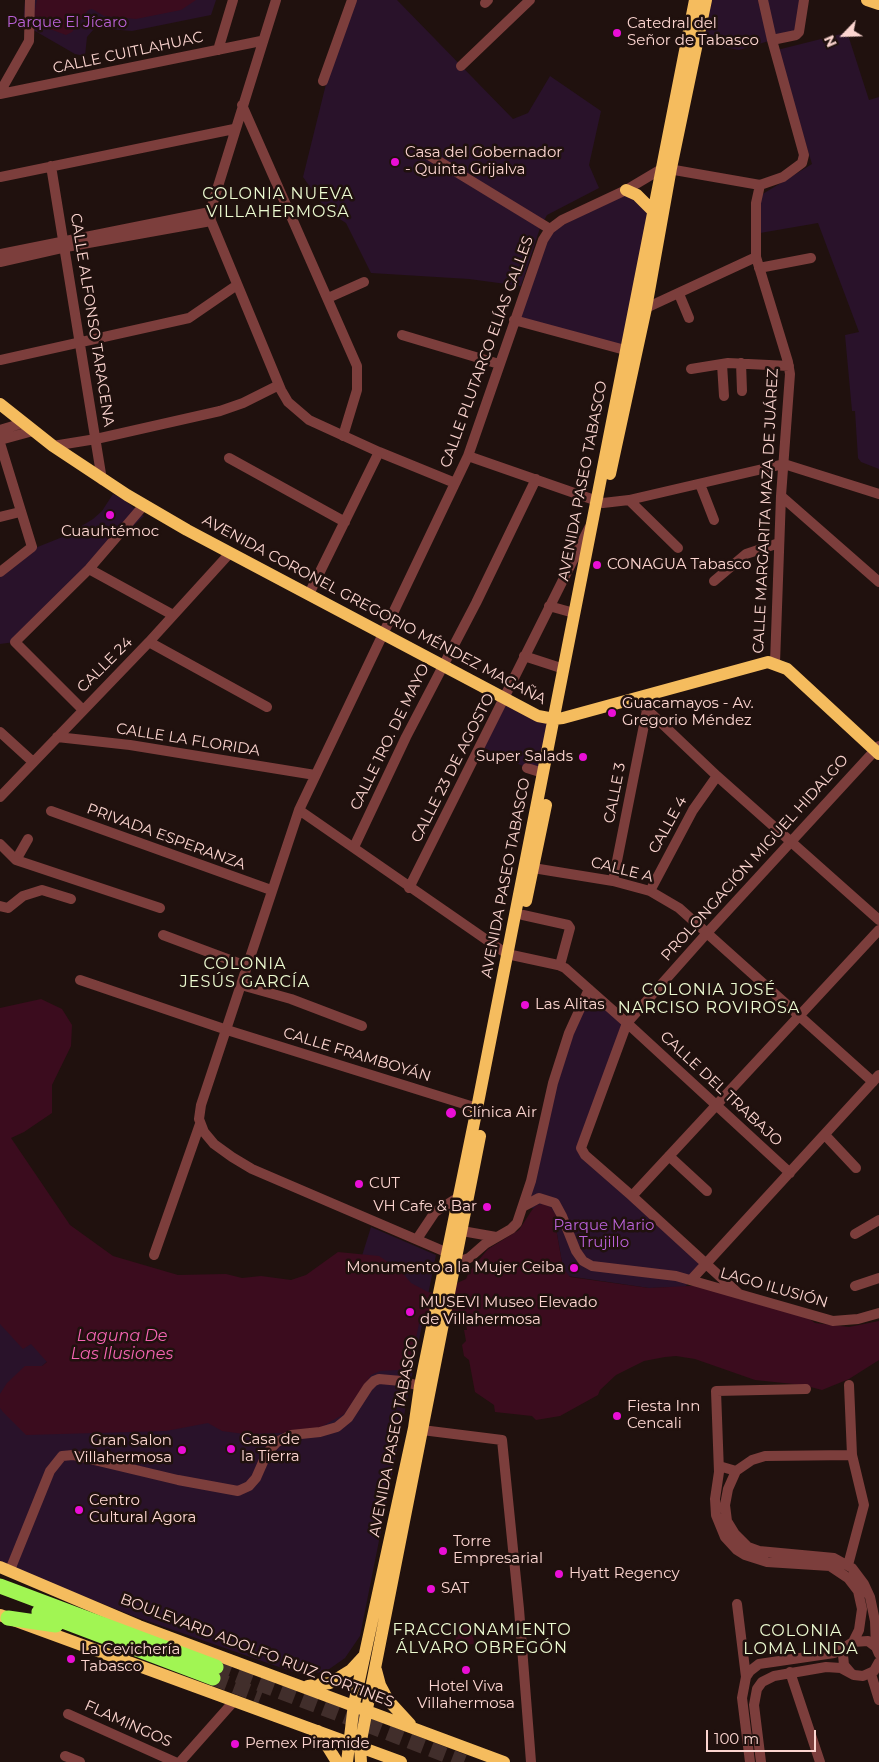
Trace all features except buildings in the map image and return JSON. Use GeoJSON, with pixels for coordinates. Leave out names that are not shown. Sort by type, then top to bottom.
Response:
{"type":"FeatureCollection","features":[{"type":"Feature","properties":{"kind":"highway"},"geometry":{"type":"LineString","coordinates":[[0,1586],[215,1673],[81,1628],[0,1597]]}},
{"type":"Feature","properties":{"kind":"highway"},"geometry":{"type":"LineString","coordinates":[[4,1617],[81,1628]]}},
{"type":"Feature","properties":{"kind":"main road","name":"AVENIDA PASEO TABASCO"},"geometry":{"type":"LineString","coordinates":[[361,1762],[354,1744],[354,1704],[419,1429],[420,1386],[452,1258],[462,1231],[543,773],[558,718],[564,669],[590,527],[599,502],[646,308],[695,0]]}},
{"type":"Feature","properties":{"kind":"main road","name":"AVENIDA PASEO TABASCO"},"geometry":{"type":"LineString","coordinates":[[347,1762],[367,1709],[452,1258],[459,1197],[511,955],[523,915],[533,868],[558,718],[599,502],[625,350],[654,212],[667,168],[706,0]]}},
{"type":"Feature","properties":{"kind":"main road"},"geometry":{"type":"LineString","coordinates":[[866,0],[879,4]]}},
{"type":"Feature","properties":{"kind":"main road"},"geometry":{"type":"LineString","coordinates":[[626,190],[638,195],[654,212]]}},
{"type":"Feature","properties":{"kind":"main road","name":"AVENIDA CORONEL GREGORIO MÉNDEZ MAGAÑA"},"geometry":{"type":"LineString","coordinates":[[0,404],[53,446],[102,480],[144,505],[530,713],[558,718],[761,662],[774,663]]}},
{"type":"Feature","properties":{"kind":"main road"},"geometry":{"type":"LineString","coordinates":[[576,551],[584,562]]}},
{"type":"Feature","properties":{"kind":"main road"},"geometry":{"type":"LineString","coordinates":[[774,663],[786,669],[878,750]]}},
{"type":"Feature","properties":{"kind":"main road","name":"BOULEVARD ADOLFO RUIZ CORTINES"},"geometry":{"type":"LineString","coordinates":[[5,1568],[140,1626],[300,1686],[354,1704],[504,1762]]}},
{"type":"Feature","properties":{"kind":"main road"},"geometry":{"type":"LineString","coordinates":[[4,1617],[401,1762]]}},
{"type":"Feature","properties":{"kind":"main road"},"geometry":{"type":"LineString","coordinates":[[300,1686],[330,1683],[356,1666],[365,1655]]}},
{"type":"Feature","properties":{"kind":"main road"},"geometry":{"type":"LineString","coordinates":[[375,1666],[378,1680],[388,1700],[415,1729]]}},
{"type":"Feature","properties":{"kind":"main road"},"geometry":{"type":"LineString","coordinates":[[318,1732],[337,1762]]}},
{"type":"Feature","properties":{"kind":"street"},"geometry":{"type":"LineString","coordinates":[[0,93],[29,41],[30,0]]}},
{"type":"Feature","properties":{"kind":"street"},"geometry":{"type":"LineString","coordinates":[[218,50],[233,0]]}},
{"type":"Feature","properties":{"kind":"street"},"geometry":{"type":"LineString","coordinates":[[276,0],[261,41],[234,129],[210,216],[237,285],[288,402],[301,415],[343,436],[455,483]]}},
{"type":"Feature","properties":{"kind":"street"},"geometry":{"type":"LineString","coordinates":[[323,81],[352,0]]}},
{"type":"Feature","properties":{"kind":"street"},"geometry":{"type":"LineString","coordinates":[[462,66],[530,0]]}},
{"type":"Feature","properties":{"kind":"street"},"geometry":{"type":"LineString","coordinates":[[667,168],[760,185],[783,177],[804,160],[763,0]]}},
{"type":"Feature","properties":{"kind":"street"},"geometry":{"type":"LineString","coordinates":[[772,40],[799,32],[804,0]]}},
{"type":"Feature","properties":{"kind":"street","name":"CALLE CUITLAHUAC"},"geometry":{"type":"LineString","coordinates":[[0,93],[261,41]]}},
{"type":"Feature","properties":{"kind":"street"},"geometry":{"type":"LineString","coordinates":[[242,105],[354,357],[359,374],[357,390],[343,436]]}},
{"type":"Feature","properties":{"kind":"street"},"geometry":{"type":"LineString","coordinates":[[0,177],[234,129]]}},
{"type":"Feature","properties":{"kind":"street"},"geometry":{"type":"LineString","coordinates":[[427,154],[550,229]]}},
{"type":"Feature","properties":{"kind":"street","name":"CALLE ALFONSO TARACENA"},"geometry":{"type":"LineString","coordinates":[[51,166],[102,480]]}},
{"type":"Feature","properties":{"kind":"street","name":"CALLE PLUTARCO ELÍAS CALLES"},"geometry":{"type":"LineString","coordinates":[[154,1255],[200,1124],[201,1105],[299,810],[314,775],[468,456],[540,247],[550,229],[562,220],[626,190],[667,168]]}},
{"type":"Feature","properties":{"kind":"street","name":"CALLE MARGARITA MAZA DE JUÁREZ"},"geometry":{"type":"LineString","coordinates":[[760,185],[756,203],[756,257],[789,366],[774,663]]}},
{"type":"Feature","properties":{"kind":"street"},"geometry":{"type":"LineString","coordinates":[[0,254],[65,244],[210,216]]}},
{"type":"Feature","properties":{"kind":"street"},"geometry":{"type":"LineString","coordinates":[[0,262],[65,244]]}},
{"type":"Feature","properties":{"kind":"street"},"geometry":{"type":"LineString","coordinates":[[646,308],[756,257]]}},
{"type":"Feature","properties":{"kind":"street"},"geometry":{"type":"LineString","coordinates":[[759,268],[811,258]]}},
{"type":"Feature","properties":{"kind":"street"},"geometry":{"type":"LineString","coordinates":[[328,298],[364,282]]}},
{"type":"Feature","properties":{"kind":"street"},"geometry":{"type":"LineString","coordinates":[[0,360],[188,318],[237,285]]}},
{"type":"Feature","properties":{"kind":"street"},"geometry":{"type":"LineString","coordinates":[[679,294],[689,318]]}},
{"type":"Feature","properties":{"kind":"street"},"geometry":{"type":"LineString","coordinates":[[514,320],[625,350]]}},
{"type":"Feature","properties":{"kind":"street"},"geometry":{"type":"LineString","coordinates":[[402,335],[499,364]]}},
{"type":"Feature","properties":{"kind":"street"},"geometry":{"type":"LineString","coordinates":[[691,369],[742,363],[789,366]]}},
{"type":"Feature","properties":{"kind":"street"},"geometry":{"type":"LineString","coordinates":[[742,363],[742,391]]}},
{"type":"Feature","properties":{"kind":"street"},"geometry":{"type":"LineString","coordinates":[[722,364],[724,396]]}},
{"type":"Feature","properties":{"kind":"street"},"geometry":{"type":"LineString","coordinates":[[53,446],[96,439],[220,411],[243,403],[279,384]]}},
{"type":"Feature","properties":{"kind":"street"},"geometry":{"type":"LineString","coordinates":[[0,430],[28,427]]}},
{"type":"Feature","properties":{"kind":"street"},"geometry":{"type":"LineString","coordinates":[[0,572],[32,547],[0,442],[28,427]]}},
{"type":"Feature","properties":{"kind":"street"},"geometry":{"type":"LineString","coordinates":[[309,594],[379,452]]}},
{"type":"Feature","properties":{"kind":"street"},"geometry":{"type":"LineString","coordinates":[[468,456],[599,502],[629,500],[784,464],[879,494]]}},
{"type":"Feature","properties":{"kind":"street"},"geometry":{"type":"LineString","coordinates":[[229,458],[345,522]]}},
{"type":"Feature","properties":{"kind":"street","name":"CALLE 1RO. DE MAYO"},"geometry":{"type":"LineString","coordinates":[[354,847],[442,664],[476,603],[536,479]]}},
{"type":"Feature","properties":{"kind":"street"},"geometry":{"type":"LineString","coordinates":[[700,484],[714,520]]}},
{"type":"Feature","properties":{"kind":"street"},"geometry":{"type":"LineString","coordinates":[[781,496],[879,582]]}},
{"type":"Feature","properties":{"kind":"street"},"geometry":{"type":"LineString","coordinates":[[629,500],[678,548]]}},
{"type":"Feature","properties":{"kind":"street"},"geometry":{"type":"LineString","coordinates":[[82,709],[15,642],[89,569],[144,505]]}},
{"type":"Feature","properties":{"kind":"street"},"geometry":{"type":"LineString","coordinates":[[0,518],[20,512]]}},
{"type":"Feature","properties":{"kind":"street","name":"CALLE 23 DE AGOSTO"},"geometry":{"type":"LineString","coordinates":[[410,888],[576,551],[590,527]]}},
{"type":"Feature","properties":{"kind":"street"},"geometry":{"type":"LineString","coordinates":[[714,581],[746,554],[779,544]]}},
{"type":"Feature","properties":{"kind":"street","name":"CALLE 24"},"geometry":{"type":"LineString","coordinates":[[0,797],[82,709],[150,642],[230,553]]}},
{"type":"Feature","properties":{"kind":"street"},"geometry":{"type":"LineString","coordinates":[[89,569],[173,615]]}},
{"type":"Feature","properties":{"kind":"street"},"geometry":{"type":"LineString","coordinates":[[549,606],[574,613]]}},
{"type":"Feature","properties":{"kind":"street"},"geometry":{"type":"LineString","coordinates":[[150,642],[267,707]]}},
{"type":"Feature","properties":{"kind":"street"},"geometry":{"type":"LineString","coordinates":[[524,656],[564,669]]}},
{"type":"Feature","properties":{"kind":"street"},"geometry":{"type":"LineString","coordinates":[[635,698],[717,776],[879,920]]}},
{"type":"Feature","properties":{"kind":"street","name":"CALLE 3"},"geometry":{"type":"LineString","coordinates":[[613,881],[647,710]]}},
{"type":"Feature","properties":{"kind":"street"},"geometry":{"type":"LineString","coordinates":[[0,732],[32,762]]}},
{"type":"Feature","properties":{"kind":"street","name":"CALLE LA FLORIDA"},"geometry":{"type":"LineString","coordinates":[[57,737],[148,748],[314,775]]}},
{"type":"Feature","properties":{"kind":"street","name":"PROLONGACIÓN MIGUEL HIDALGO"},"geometry":{"type":"LineString","coordinates":[[739,1294],[707,1263],[585,1156],[581,1150],[627,1023],[790,841],[878,750]]}},
{"type":"Feature","properties":{"kind":"street"},"geometry":{"type":"LineString","coordinates":[[527,768],[543,773]]}},
{"type":"Feature","properties":{"kind":"street","name":"CALLE 4"},"geometry":{"type":"LineString","coordinates":[[650,890],[693,810],[717,776]]}},
{"type":"Feature","properties":{"kind":"street"},"geometry":{"type":"LineString","coordinates":[[299,810],[410,888],[511,955]]}},
{"type":"Feature","properties":{"kind":"street","name":"PRIVADA ESPERANZA"},"geometry":{"type":"LineString","coordinates":[[51,811],[271,890]]}},
{"type":"Feature","properties":{"kind":"street"},"geometry":{"type":"LineString","coordinates":[[16,860],[28,839]]}},
{"type":"Feature","properties":{"kind":"street"},"geometry":{"type":"LineString","coordinates":[[0,844],[16,860],[160,908]]}},
{"type":"Feature","properties":{"kind":"street","name":"CALLE A"},"geometry":{"type":"LineString","coordinates":[[533,868],[613,881],[650,890],[679,908],[876,1079]]}},
{"type":"Feature","properties":{"kind":"street"},"geometry":{"type":"LineString","coordinates":[[0,906],[8,908],[23,896],[42,890],[71,899]]}},
{"type":"Feature","properties":{"kind":"street"},"geometry":{"type":"LineString","coordinates":[[523,915],[568,925],[570,928],[560,966]]}},
{"type":"Feature","properties":{"kind":"street"},"geometry":{"type":"LineString","coordinates":[[632,1196],[879,930]]}},
{"type":"Feature","properties":{"kind":"street"},"geometry":{"type":"LineString","coordinates":[[163,935],[246,966]]}},
{"type":"Feature","properties":{"kind":"street","name":"CALLE DEL TRABAJO"},"geometry":{"type":"LineString","coordinates":[[511,955],[560,966],[627,1023],[790,1173]]}},
{"type":"Feature","properties":{"kind":"street","name":"CALLE FRAMBOYÁN"},"geometry":{"type":"LineString","coordinates":[[80,980],[227,1030],[477,1108]]}},
{"type":"Feature","properties":{"kind":"street"},"geometry":{"type":"LineString","coordinates":[[241,985],[291,999],[362,1026]]}},
{"type":"Feature","properties":{"kind":"street"},"geometry":{"type":"LineString","coordinates":[[200,1124],[214,1144],[252,1169],[417,1240],[452,1258],[469,1258],[496,1237],[515,1226],[524,1206],[553,1083],[569,1033],[589,989]]}},
{"type":"Feature","properties":{"kind":"street"},"geometry":{"type":"LineString","coordinates":[[691,1280],[876,1079]]}},
{"type":"Feature","properties":{"kind":"street"},"geometry":{"type":"LineString","coordinates":[[824,1135],[856,1168]]}},
{"type":"Feature","properties":{"kind":"street"},"geometry":{"type":"LineString","coordinates":[[669,1156],[707,1191]]}},
{"type":"Feature","properties":{"kind":"street"},"geometry":{"type":"LineString","coordinates":[[417,1240],[435,1212],[459,1197]]}},
{"type":"Feature","properties":{"kind":"street","name":"LAGO ILUSIÓN"},"geometry":{"type":"LineString","coordinates":[[524,1206],[539,1198],[555,1204],[576,1251],[583,1261],[592,1266],[663,1274],[691,1280],[832,1321],[846,1321],[879,1313]]}},
{"type":"Feature","properties":{"kind":"street"},"geometry":{"type":"LineString","coordinates":[[855,1234],[879,1220]]}},
{"type":"Feature","properties":{"kind":"street"},"geometry":{"type":"LineString","coordinates":[[462,1231],[496,1237]]}},
{"type":"Feature","properties":{"kind":"street"},"geometry":{"type":"LineString","coordinates":[[855,1286],[879,1278]]}},
{"type":"Feature","properties":{"kind":"street"},"geometry":{"type":"LineString","coordinates":[[5,1568],[50,1471],[62,1456],[73,1455],[178,1480],[238,1491],[249,1486],[256,1478],[267,1453],[277,1442],[291,1435],[320,1432],[337,1427],[348,1418],[368,1387],[379,1379],[401,1381],[420,1386]]}},
{"type":"Feature","properties":{"kind":"street"},"geometry":{"type":"LineString","coordinates":[[848,1565],[864,1505],[852,1455],[849,1385]]}},
{"type":"Feature","properties":{"kind":"street"},"geometry":{"type":"LineString","coordinates":[[806,1389],[716,1391],[719,1466],[714,1507],[718,1523],[725,1537],[737,1550],[756,1559],[830,1558],[848,1565],[864,1584],[867,1608],[877,1650]]}},
{"type":"Feature","properties":{"kind":"street"},"geometry":{"type":"LineString","coordinates":[[419,1429],[502,1440],[520,1609],[531,1762]]}},
{"type":"Feature","properties":{"kind":"street"},"geometry":{"type":"LineString","coordinates":[[852,1455],[765,1456],[752,1460],[736,1471],[727,1494],[727,1521],[735,1534],[748,1547],[772,1558],[834,1567],[853,1584],[867,1608]]}},
{"type":"Feature","properties":{"kind":"street"},"geometry":{"type":"LineString","coordinates":[[719,1466],[736,1471]]}},
{"type":"Feature","properties":{"kind":"street"},"geometry":{"type":"LineString","coordinates":[[737,1604],[746,1677],[742,1698],[750,1762]]}},
{"type":"Feature","properties":{"kind":"street"},"geometry":{"type":"LineString","coordinates":[[850,1673],[843,1660],[859,1630],[867,1608]]}},
{"type":"Feature","properties":{"kind":"street"},"geometry":{"type":"LineString","coordinates":[[746,1677],[759,1664],[834,1653],[850,1644],[868,1641],[877,1650]]}},
{"type":"Feature","properties":{"kind":"street"},"geometry":{"type":"LineString","coordinates":[[761,1762],[754,1705],[757,1689],[765,1679],[790,1672],[831,1666],[858,1676],[876,1668],[879,1700]]}},
{"type":"Feature","properties":{"kind":"street"},"geometry":{"type":"LineString","coordinates":[[790,1672],[820,1762]]}},
{"type":"Feature","properties":{"kind":"street"},"geometry":{"type":"LineString","coordinates":[[180,1762],[235,1700]]}},
{"type":"Feature","properties":{"kind":"street","name":"FLAMINGOS"},"geometry":{"type":"LineString","coordinates":[[68,1714],[175,1762]]}},
{"type":"Feature","properties":{"kind":"street"},"geometry":{"type":"LineString","coordinates":[[66,1756],[80,1762]]}},
{"type":"Feature","properties":{"kind":"green space","name":"Parque El Jícaro"},"geometry":{"type":"Polygon","coordinates":[[[25,0],[216,0],[211,15],[132,31],[97,28],[87,37],[85,56],[75,54],[23,24],[25,0]]]}},
{"type":"Feature","properties":{"kind":"green space"},"geometry":{"type":"Polygon","coordinates":[[[355,0],[397,0],[513,119],[528,113],[550,76],[601,111],[589,165],[599,188],[547,215],[540,228],[521,286],[469,279],[371,273],[346,223],[327,211],[303,177],[326,84],[355,0]]]}},
{"type":"Feature","properties":{"kind":"green space"},"geometry":{"type":"Polygon","coordinates":[[[706,0],[804,0],[800,28],[772,40],[739,50],[697,42],[706,0]]]}},
{"type":"Feature","properties":{"kind":"green space"},"geometry":{"type":"Polygon","coordinates":[[[845,33],[846,37],[849,38],[869,100],[879,97],[879,469],[861,462],[858,458],[855,411],[852,411],[845,335],[859,332],[818,223],[760,233],[761,195],[812,164],[777,50],[845,33]]]}},
{"type":"Feature","properties":{"kind":"green space"},"geometry":{"type":"Polygon","coordinates":[[[626,190],[654,212],[625,350],[514,320],[547,234],[626,190]]]}},
{"type":"Feature","properties":{"kind":"green space"},"geometry":{"type":"Polygon","coordinates":[[[113,494],[123,499],[144,516],[77,579],[15,642],[0,644],[0,572],[30,550],[65,536],[93,519],[102,511],[113,494]]]}},
{"type":"Feature","properties":{"kind":"green space"},"geometry":{"type":"Polygon","coordinates":[[[505,698],[553,727],[543,773],[527,768],[480,746],[505,698]]]}},
{"type":"Feature","properties":{"kind":"green space","name":"Parque Mario Trujillo"},"geometry":{"type":"Polygon","coordinates":[[[589,989],[627,1023],[581,1148],[707,1263],[685,1287],[649,1288],[567,1276],[563,1268],[555,1223],[534,1209],[524,1206],[553,1083],[589,989]]]}},
{"type":"Feature","properties":{"kind":"green space"},"geometry":{"type":"Polygon","coordinates":[[[371,1227],[436,1255],[360,1636],[345,1658],[325,1672],[299,1674],[136,1617],[0,1563],[0,1407],[8,1416],[18,1420],[361,1259],[371,1227]]]}},
{"type":"Feature","properties":{"kind":"green space"},"geometry":{"type":"Polygon","coordinates":[[[0,1318],[36,1344],[50,1359],[0,1403],[0,1318]]]}},
{"type":"Feature","properties":{"kind":"water"},"geometry":{"type":"Polygon","coordinates":[[[37,0],[196,0],[181,10],[136,19],[104,16],[92,9],[88,10],[72,32],[66,35],[39,25],[34,15],[37,0]]]}},
{"type":"Feature","properties":{"kind":"water","name":"Laguna De Las Ilusiones"},"geometry":{"type":"Polygon","coordinates":[[[41,999],[62,1009],[72,1025],[71,1046],[52,1085],[52,1113],[24,1132],[11,1138],[70,1225],[113,1256],[178,1275],[226,1274],[242,1278],[261,1276],[291,1280],[306,1275],[338,1252],[379,1256],[400,1270],[411,1283],[428,1292],[435,1293],[466,1279],[469,1272],[488,1249],[519,1230],[532,1210],[537,1205],[544,1204],[551,1208],[557,1217],[555,1223],[563,1268],[570,1277],[649,1288],[709,1285],[795,1308],[815,1323],[849,1327],[879,1321],[879,1360],[849,1379],[822,1390],[803,1385],[755,1380],[695,1359],[676,1356],[665,1357],[644,1361],[616,1375],[600,1390],[598,1395],[560,1416],[536,1420],[532,1416],[495,1412],[494,1405],[475,1392],[469,1360],[464,1356],[462,1345],[466,1341],[464,1330],[467,1330],[466,1324],[420,1318],[411,1364],[398,1370],[380,1371],[371,1375],[344,1414],[312,1432],[244,1434],[222,1431],[208,1423],[166,1431],[26,1435],[0,1408],[0,1394],[7,1383],[25,1366],[42,1366],[47,1362],[31,1344],[23,1349],[0,1324],[0,1008],[41,999]]]}},
{"type":"Feature","properties":{"kind":"water"},"geometry":{"type":"Polygon","coordinates":[[[471,1621],[474,1644],[457,1646],[453,1623],[471,1621]]]}},
{"type":"Feature","properties":{"kind":"tunnel"},"geometry":{"type":"LineString","coordinates":[[216,1667],[464,1762]]}},
{"type":"Feature","properties":{"kind":"tunnel"},"geometry":{"type":"LineString","coordinates":[[213,1678],[261,1696]]}},
{"type":"Feature","properties":{"kind":"place","name":"Catedral del Señor de Tabasco"},"geometry":{"type":"Point","coordinates":[617,33]}},
{"type":"Feature","properties":{"kind":"place","name":"Casa del Gobernador - Quinta Grijalva"},"geometry":{"type":"Point","coordinates":[395,162]}},
{"type":"Feature","properties":{"kind":"place","name":"Cuauhtémoc"},"geometry":{"type":"Point","coordinates":[110,515]}},
{"type":"Feature","properties":{"kind":"place","name":"CONAGUA Tabasco"},"geometry":{"type":"Point","coordinates":[597,565]}},
{"type":"Feature","properties":{"kind":"place","name":"Guacamayos - Av. Gregorio Méndez"},"geometry":{"type":"Point","coordinates":[612,713]}},
{"type":"Feature","properties":{"kind":"place","name":"Super Salads"},"geometry":{"type":"Point","coordinates":[583,757]}},
{"type":"Feature","properties":{"kind":"place","name":"Las Alitas"},"geometry":{"type":"Point","coordinates":[525,1005]}},
{"type":"Feature","properties":{"kind":"place","name":"Clínica Air"},"geometry":{"type":"Point","coordinates":[451,1113]}},
{"type":"Feature","properties":{"kind":"place","name":"CUT"},"geometry":{"type":"Point","coordinates":[359,1184]}},
{"type":"Feature","properties":{"kind":"place","name":"VH Cafe & Bar"},"geometry":{"type":"Point","coordinates":[487,1207]}},
{"type":"Feature","properties":{"kind":"place","name":"Monumento a la Mujer Ceiba"},"geometry":{"type":"Point","coordinates":[574,1268]}},
{"type":"Feature","properties":{"kind":"place","name":"MUSEVI Museo Elevado de Villahermosa"},"geometry":{"type":"Point","coordinates":[410,1312]}},
{"type":"Feature","properties":{"kind":"place","name":"Fiesta Inn Cencali"},"geometry":{"type":"Point","coordinates":[617,1416]}},
{"type":"Feature","properties":{"kind":"place","name":"Casa de la Tierra"},"geometry":{"type":"Point","coordinates":[231,1449]}},
{"type":"Feature","properties":{"kind":"place","name":"Gran Salon Villahermosa"},"geometry":{"type":"Point","coordinates":[182,1450]}},
{"type":"Feature","properties":{"kind":"place","name":"Centro Cultural Agora"},"geometry":{"type":"Point","coordinates":[79,1510]}},
{"type":"Feature","properties":{"kind":"place","name":"Torre Empresarial"},"geometry":{"type":"Point","coordinates":[443,1551]}},
{"type":"Feature","properties":{"kind":"place","name":"Hyatt Regency"},"geometry":{"type":"Point","coordinates":[559,1574]}},
{"type":"Feature","properties":{"kind":"place","name":"SAT"},"geometry":{"type":"Point","coordinates":[431,1589]}},
{"type":"Feature","properties":{"kind":"place","name":"La Cevichería Tabasco"},"geometry":{"type":"Point","coordinates":[71,1659]}},
{"type":"Feature","properties":{"kind":"place","name":"Hotel Viva Villahermosa"},"geometry":{"type":"Point","coordinates":[466,1670]}},
{"type":"Feature","properties":{"kind":"place","name":"Pemex Piramide"},"geometry":{"type":"Point","coordinates":[235,1744]}},
{"type":"Feature","properties":{"kind":"district","name":"COLONIA NUEVA VILLAHERMOSA"},"geometry":{"type":"Point","coordinates":[278,203]}},
{"type":"Feature","properties":{"kind":"district","name":"COLONIA JESÚS GARCÍA"},"geometry":{"type":"Point","coordinates":[245,973]}},
{"type":"Feature","properties":{"kind":"district","name":"COLONIA JOSÉ NARCISO ROVIROSA"},"geometry":{"type":"Point","coordinates":[709,999]}},
{"type":"Feature","properties":{"kind":"district","name":"FRACCIONAMIENTO ÁLVARO OBREGÓN"},"geometry":{"type":"Point","coordinates":[482,1639]}},
{"type":"Feature","properties":{"kind":"district","name":"COLONIA LOMA LINDA"},"geometry":{"type":"Point","coordinates":[801,1640]}}]}
